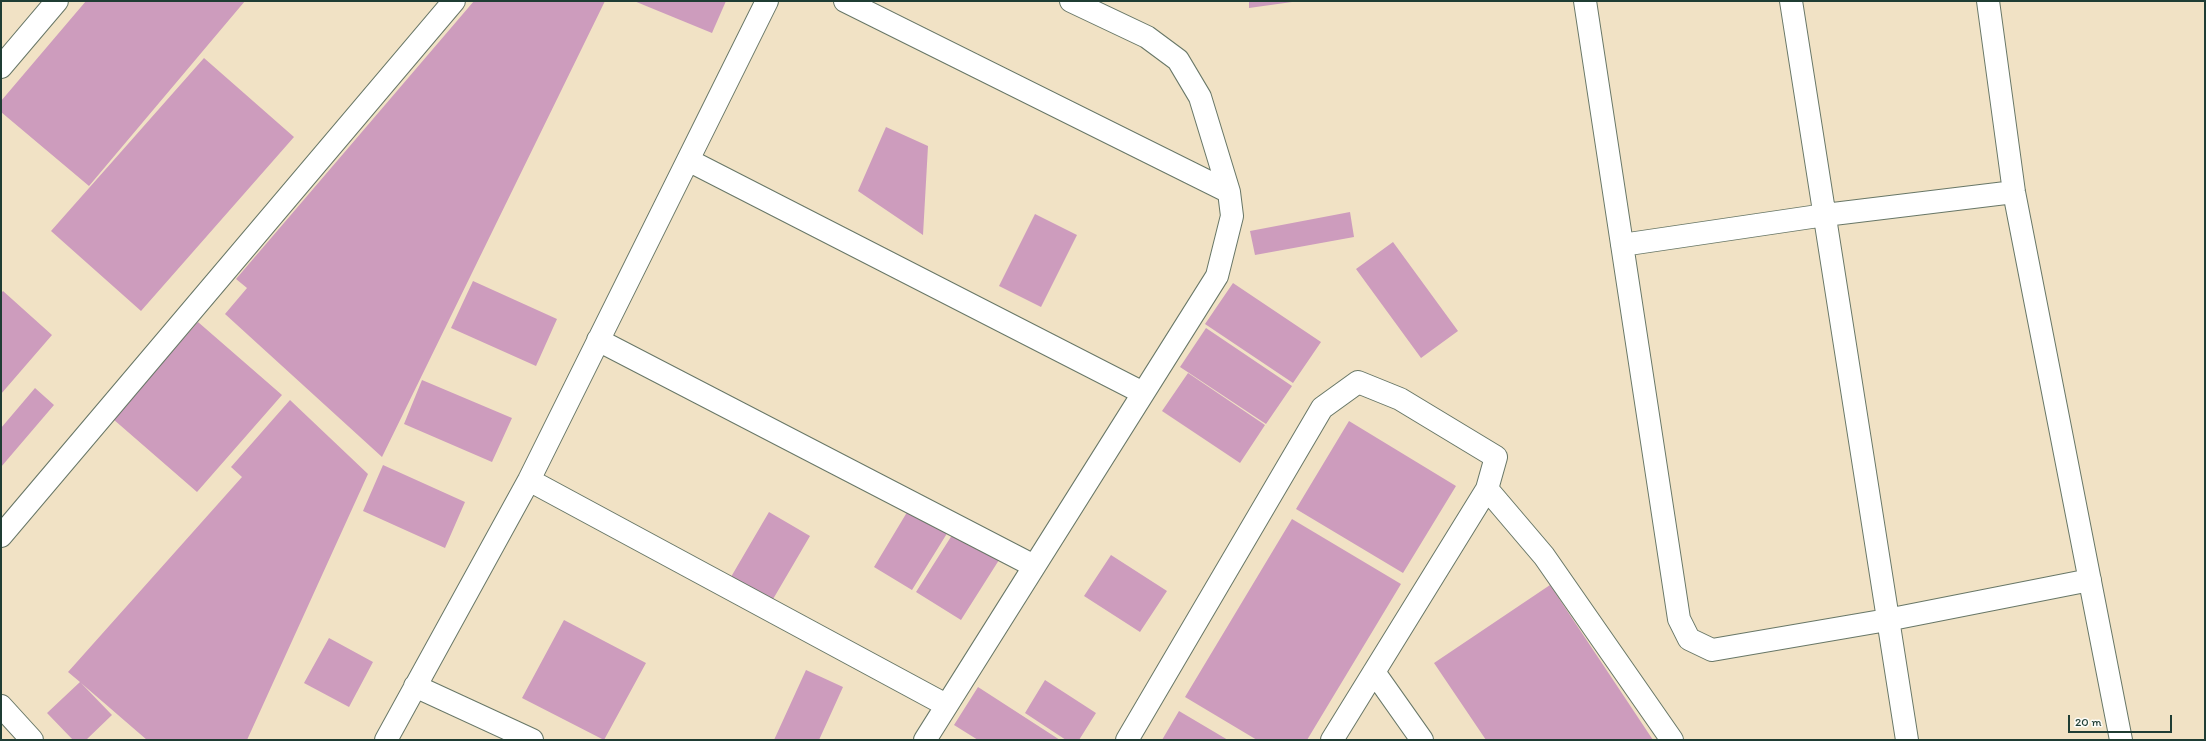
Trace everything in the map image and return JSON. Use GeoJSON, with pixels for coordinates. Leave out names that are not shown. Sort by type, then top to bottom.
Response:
{"type":"FeatureCollection","features":[{"type":"Feature","properties":{"kind":"street"},"geometry":{"type":"LineString","coordinates":[[1,67],[57,1]]}},
{"type":"Feature","properties":{"kind":"street"},"geometry":{"type":"LineString","coordinates":[[1,536],[454,1]]}},
{"type":"Feature","properties":{"kind":"street"},"geometry":{"type":"LineString","coordinates":[[386,740],[529,480],[767,1]]}},
{"type":"Feature","properties":{"kind":"street"},"geometry":{"type":"LineString","coordinates":[[845,1],[1229,192]]}},
{"type":"Feature","properties":{"kind":"street"},"geometry":{"type":"LineString","coordinates":[[925,740],[1217,276],[1232,216],[1229,192],[1200,97],[1178,60],[1147,37],[1071,1]]}},
{"type":"Feature","properties":{"kind":"street"},"geometry":{"type":"LineString","coordinates":[[1585,1],[1679,619],[1689,639],[1712,650],[1887,620],[2090,580]]}},
{"type":"Feature","properties":{"kind":"street"},"geometry":{"type":"LineString","coordinates":[[1791,1],[1907,740]]}},
{"type":"Feature","properties":{"kind":"street"},"geometry":{"type":"LineString","coordinates":[[1988,1],[2014,192],[2121,740]]}},
{"type":"Feature","properties":{"kind":"street"},"geometry":{"type":"LineString","coordinates":[[688,160],[1143,393]]}},
{"type":"Feature","properties":{"kind":"street"},"geometry":{"type":"LineString","coordinates":[[1622,245],[1824,215],[2014,192]]}},
{"type":"Feature","properties":{"kind":"street"},"geometry":{"type":"LineString","coordinates":[[598,340],[1034,566]]}},
{"type":"Feature","properties":{"kind":"street"},"geometry":{"type":"LineString","coordinates":[[1127,740],[1322,408],[1358,382],[1400,399],[1496,456],[1487,489],[1332,740]]}},
{"type":"Feature","properties":{"kind":"street"},"geometry":{"type":"LineString","coordinates":[[529,480],[946,705]]}},
{"type":"Feature","properties":{"kind":"street"},"geometry":{"type":"LineString","coordinates":[[1487,489],[1544,556],[1672,740]]}},
{"type":"Feature","properties":{"kind":"street"},"geometry":{"type":"LineString","coordinates":[[1374,672],[1422,740]]}},
{"type":"Feature","properties":{"kind":"street"},"geometry":{"type":"LineString","coordinates":[[415,686],[532,740]]}},
{"type":"Feature","properties":{"kind":"street"},"geometry":{"type":"LineString","coordinates":[[1,706],[32,740]]}},
{"type":"Feature","properties":{"kind":"building"},"geometry":{"type":"Polygon","coordinates":[[[86,1],[245,1],[89,186],[1,112],[1,101],[86,1]]]}},
{"type":"Feature","properties":{"kind":"building"},"geometry":{"type":"Polygon","coordinates":[[[474,1],[605,1],[382,457],[225,314],[247,288],[236,279],[474,1]]]}},
{"type":"Feature","properties":{"kind":"building"},"geometry":{"type":"Polygon","coordinates":[[[634,1],[726,1],[712,33],[634,1]]]}},
{"type":"Feature","properties":{"kind":"building"},"geometry":{"type":"Polygon","coordinates":[[[1249,1],[1292,1],[1292,2],[1249,8],[1249,1]]]}},
{"type":"Feature","properties":{"kind":"building"},"geometry":{"type":"Polygon","coordinates":[[[204,58],[294,137],[141,311],[51,231],[204,58]]]}},
{"type":"Feature","properties":{"kind":"building"},"geometry":{"type":"Polygon","coordinates":[[[886,127],[928,146],[923,235],[858,191],[886,127]]]}},
{"type":"Feature","properties":{"kind":"building"},"geometry":{"type":"Polygon","coordinates":[[[1350,212],[1354,237],[1255,255],[1250,231],[1350,212]]]}},
{"type":"Feature","properties":{"kind":"building"},"geometry":{"type":"Polygon","coordinates":[[[1035,214],[1077,235],[1041,307],[999,286],[1035,214]]]}},
{"type":"Feature","properties":{"kind":"building"},"geometry":{"type":"Polygon","coordinates":[[[1393,242],[1458,331],[1421,358],[1356,269],[1393,242]]]}},
{"type":"Feature","properties":{"kind":"building"},"geometry":{"type":"Polygon","coordinates":[[[473,281],[557,319],[536,366],[451,328],[473,281]]]}},
{"type":"Feature","properties":{"kind":"building"},"geometry":{"type":"Polygon","coordinates":[[[1233,283],[1321,342],[1293,383],[1205,324],[1233,283]]]}},
{"type":"Feature","properties":{"kind":"building"},"geometry":{"type":"Polygon","coordinates":[[[3,291],[52,335],[1,394],[1,293],[3,291]]]}},
{"type":"Feature","properties":{"kind":"building"},"geometry":{"type":"Polygon","coordinates":[[[198,322],[282,395],[197,492],[113,419],[198,322]]]}},
{"type":"Feature","properties":{"kind":"building"},"geometry":{"type":"Polygon","coordinates":[[[1206,328],[1292,386],[1266,424],[1180,367],[1206,328]]]}},
{"type":"Feature","properties":{"kind":"building"},"geometry":{"type":"Polygon","coordinates":[[[1188,373],[1265,425],[1240,463],[1162,411],[1188,373]]]}},
{"type":"Feature","properties":{"kind":"building"},"geometry":{"type":"Polygon","coordinates":[[[422,380],[512,418],[492,462],[404,424],[422,380]]]}},
{"type":"Feature","properties":{"kind":"building"},"geometry":{"type":"Polygon","coordinates":[[[35,388],[54,405],[1,467],[1,428],[35,388]]]}},
{"type":"Feature","properties":{"kind":"building"},"geometry":{"type":"Polygon","coordinates":[[[290,400],[368,474],[247,740],[147,740],[81,683],[112,715],[86,740],[73,740],[47,713],[80,682],[68,672],[242,477],[231,467],[290,400]]]}},
{"type":"Feature","properties":{"kind":"building"},"geometry":{"type":"Polygon","coordinates":[[[1349,421],[1456,486],[1403,573],[1296,509],[1349,421]]]}},
{"type":"Feature","properties":{"kind":"building"},"geometry":{"type":"Polygon","coordinates":[[[383,465],[465,502],[445,548],[363,511],[383,465]]]}},
{"type":"Feature","properties":{"kind":"building"},"geometry":{"type":"Polygon","coordinates":[[[912,504],[951,527],[912,590],[874,567],[912,504]]]}},
{"type":"Feature","properties":{"kind":"building"},"geometry":{"type":"Polygon","coordinates":[[[769,512],[810,536],[769,606],[728,582],[769,512]]]}},
{"type":"Feature","properties":{"kind":"building"},"geometry":{"type":"Polygon","coordinates":[[[1292,519],[1401,584],[1307,740],[1257,740],[1185,697],[1292,519]]]}},
{"type":"Feature","properties":{"kind":"building"},"geometry":{"type":"Polygon","coordinates":[[[954,532],[999,560],[961,620],[916,592],[954,532]]]}},
{"type":"Feature","properties":{"kind":"building"},"geometry":{"type":"Polygon","coordinates":[[[1111,555],[1167,591],[1140,632],[1084,596],[1111,555]]]}},
{"type":"Feature","properties":{"kind":"building"},"geometry":{"type":"Polygon","coordinates":[[[1550,585],[1653,740],[1486,740],[1434,663],[1550,585]]]}},
{"type":"Feature","properties":{"kind":"building"},"geometry":{"type":"Polygon","coordinates":[[[564,620],[646,663],[604,740],[522,698],[564,620]]]}},
{"type":"Feature","properties":{"kind":"building"},"geometry":{"type":"Polygon","coordinates":[[[329,638],[373,662],[349,707],[304,683],[329,638]]]}},
{"type":"Feature","properties":{"kind":"building"},"geometry":{"type":"Polygon","coordinates":[[[806,670],[843,687],[819,740],[774,740],[806,670]]]}},
{"type":"Feature","properties":{"kind":"building"},"geometry":{"type":"Polygon","coordinates":[[[1045,680],[1096,713],[1079,740],[1066,740],[1025,713],[1045,680]]]}},
{"type":"Feature","properties":{"kind":"building"},"geometry":{"type":"Polygon","coordinates":[[[978,687],[1060,740],[978,740],[954,725],[978,687]]]}},
{"type":"Feature","properties":{"kind":"building"},"geometry":{"type":"Polygon","coordinates":[[[1179,711],[1228,740],[1162,740],[1179,711]]]}}]}
